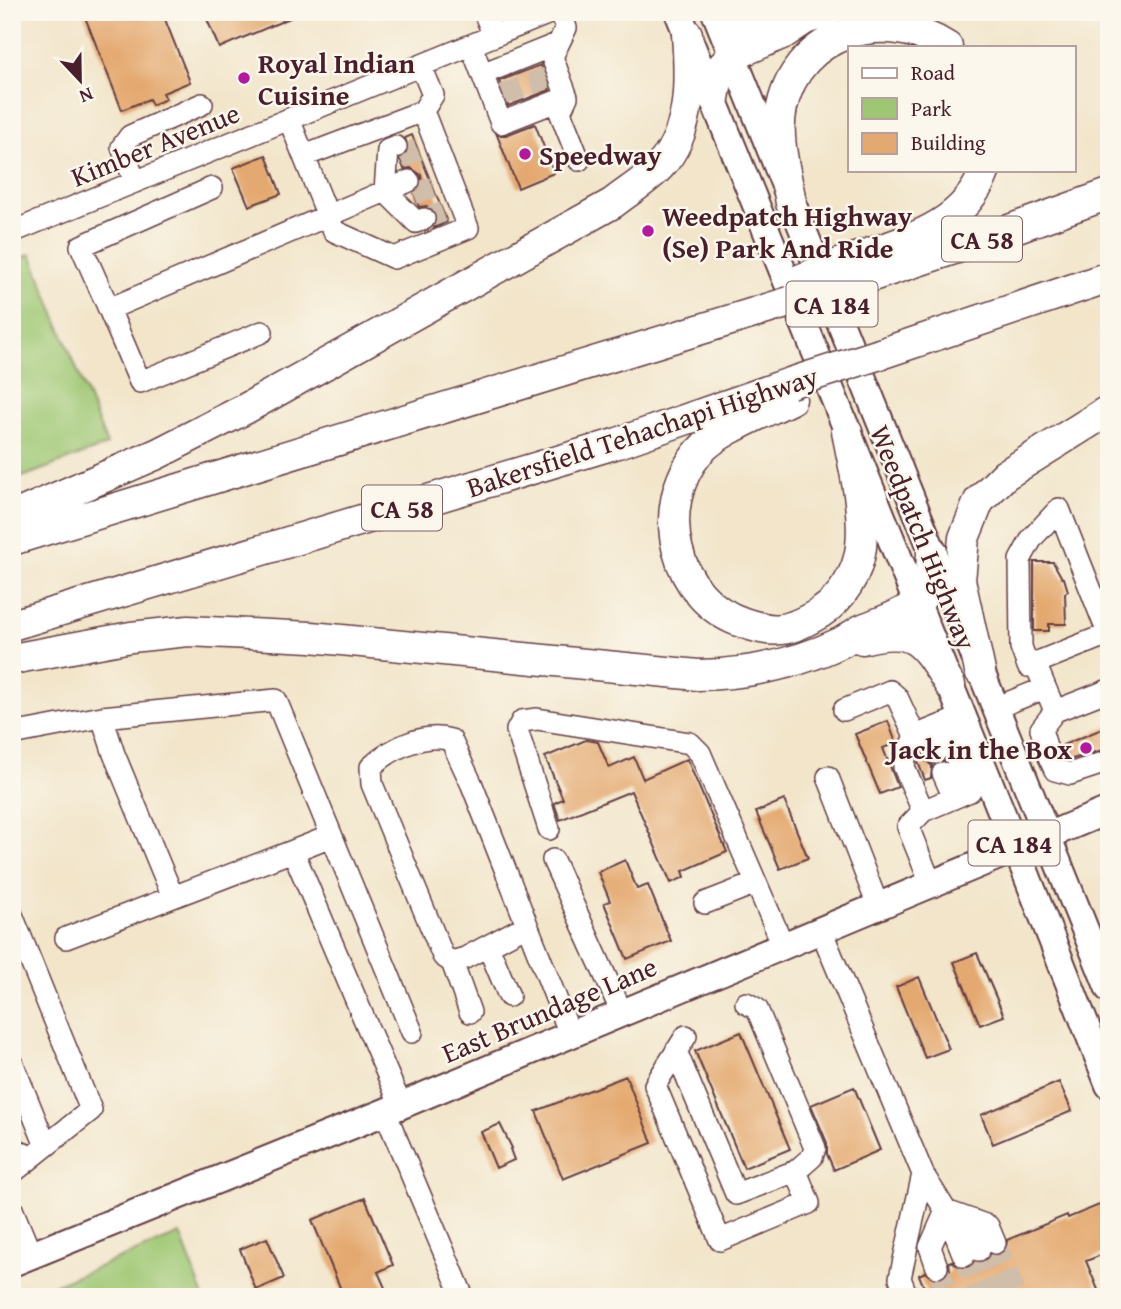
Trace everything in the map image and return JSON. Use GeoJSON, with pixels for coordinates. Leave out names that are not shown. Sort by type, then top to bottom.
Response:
{"type":"FeatureCollection","features":[{"type":"Feature","properties":{"kind":"highway"},"geometry":{"type":"LineString","coordinates":[[716,12],[725,21],[744,31],[815,16]]}},
{"type":"Feature","properties":{"kind":"highway"},"geometry":{"type":"LineString","coordinates":[[714,99],[719,69],[732,56],[815,16]]}},
{"type":"Feature","properties":{"kind":"highway"},"geometry":{"type":"LineString","coordinates":[[12,517],[157,454],[245,409],[613,203],[661,165],[679,135],[688,95],[683,23]]}},
{"type":"Feature","properties":{"kind":"highway"},"geometry":{"type":"LineString","coordinates":[[792,202],[783,156],[780,124],[782,107],[796,72],[811,55],[847,33],[886,27],[908,29],[945,46]]}},
{"type":"Feature","properties":{"kind":"highway"},"geometry":{"type":"LineString","coordinates":[[849,272],[946,223],[975,191],[984,172]]}},
{"type":"Feature","properties":{"kind":"highway","name":"CA 58"},"geometry":{"type":"LineString","coordinates":[[12,540],[584,366],[849,272],[984,239],[1109,194]]}},
{"type":"Feature","properties":{"kind":"highway"},"geometry":{"type":"LineString","coordinates":[[847,431],[859,494],[862,531],[858,561],[846,586],[826,609],[779,630],[748,624],[719,611],[702,596],[690,580],[680,561],[675,541],[675,502],[681,482],[701,450],[793,390],[880,354],[1109,277]]}},
{"type":"Feature","properties":{"kind":"highway","name":"Bakersfield Tehachapi Highway"},"geometry":{"type":"LineString","coordinates":[[12,625],[793,390]]}},
{"type":"Feature","properties":{"kind":"highway"},"geometry":{"type":"LineString","coordinates":[[980,671],[960,580],[964,538],[979,502],[1005,475],[1109,410]]}},
{"type":"Feature","properties":{"kind":"highway"},"geometry":{"type":"LineString","coordinates":[[844,641],[900,613],[925,594],[930,583],[932,552]]}},
{"type":"Feature","properties":{"kind":"highway"},"geometry":{"type":"LineString","coordinates":[[12,659],[131,637],[188,631],[311,637],[698,675],[737,674],[777,665],[844,641],[897,634],[910,636],[922,643],[950,685]]}},
{"type":"Feature","properties":{"kind":"main road","name":"Weedpatch Highway"},"geometry":{"type":"LineString","coordinates":[[716,12],[1048,835],[1082,928],[1106,973]]}},
{"type":"Feature","properties":{"kind":"main road","name":"Weedpatch Highway"},"geometry":{"type":"LineString","coordinates":[[683,23],[950,685],[937,727],[971,791],[1016,848],[1109,1086]]}},
{"type":"Feature","properties":{"kind":"main road","name":"East Brundage Lane"},"geometry":{"type":"LineString","coordinates":[[22,1259],[393,1109],[1109,810]]}},
{"type":"Feature","properties":{"kind":"street"},"geometry":{"type":"LineString","coordinates":[[484,12],[494,36]]}},
{"type":"Feature","properties":{"kind":"street","name":"Kimber Avenue"},"geometry":{"type":"LineString","coordinates":[[12,232],[552,12]]}},
{"type":"Feature","properties":{"kind":"street"},"geometry":{"type":"LineString","coordinates":[[560,12],[566,28],[555,74],[560,112],[579,160]]}},
{"type":"Feature","properties":{"kind":"street"},"geometry":{"type":"LineString","coordinates":[[471,45],[495,94],[501,123],[555,74]]}},
{"type":"Feature","properties":{"kind":"street"},"geometry":{"type":"LineString","coordinates":[[289,119],[334,231],[394,258],[468,228],[427,175],[388,150],[385,191],[416,222],[427,175],[423,111],[433,95],[421,66]]}},
{"type":"Feature","properties":{"kind":"street"},"geometry":{"type":"LineString","coordinates":[[495,94],[555,74]]}},
{"type":"Feature","properties":{"kind":"street"},"geometry":{"type":"LineString","coordinates":[[135,182],[122,147],[131,136],[202,104]]}},
{"type":"Feature","properties":{"kind":"street"},"geometry":{"type":"LineString","coordinates":[[304,156],[423,111]]}},
{"type":"Feature","properties":{"kind":"street"},"geometry":{"type":"LineString","coordinates":[[109,309],[427,175]]}},
{"type":"Feature","properties":{"kind":"street"},"geometry":{"type":"LineString","coordinates":[[212,188],[81,246],[140,382],[262,332]]}},
{"type":"Feature","properties":{"kind":"street"},"geometry":{"type":"LineString","coordinates":[[1031,664],[1108,635],[1059,509],[1031,538],[1020,561],[1021,647],[1055,711]]}},
{"type":"Feature","properties":{"kind":"street"},"geometry":{"type":"LineString","coordinates":[[995,708],[1045,688]]}},
{"type":"Feature","properties":{"kind":"street"},"geometry":{"type":"LineString","coordinates":[[1109,690],[1055,711],[1041,729],[1055,770],[1070,774],[1109,761]]}},
{"type":"Feature","properties":{"kind":"street"},"geometry":{"type":"LineString","coordinates":[[844,710],[890,691],[937,727],[939,763],[971,791],[923,811],[908,827],[931,884]]}},
{"type":"Feature","properties":{"kind":"street"},"geometry":{"type":"LineString","coordinates":[[12,734],[102,716],[276,700],[412,1032]]}},
{"type":"Feature","properties":{"kind":"street"},"geometry":{"type":"LineString","coordinates":[[102,716],[114,754],[173,897]]}},
{"type":"Feature","properties":{"kind":"street"},"geometry":{"type":"LineString","coordinates":[[549,829],[517,730],[522,721],[537,719],[690,743],[700,753],[783,945]]}},
{"type":"Feature","properties":{"kind":"street"},"geometry":{"type":"LineString","coordinates":[[923,811],[904,767],[905,758],[937,727]]}},
{"type":"Feature","properties":{"kind":"street"},"geometry":{"type":"LineString","coordinates":[[470,1012],[452,962],[443,956],[372,784],[372,767],[387,752],[436,735],[451,740],[472,785],[570,1034]]}},
{"type":"Feature","properties":{"kind":"street"},"geometry":{"type":"LineString","coordinates":[[828,777],[878,906]]}},
{"type":"Feature","properties":{"kind":"street"},"geometry":{"type":"LineString","coordinates":[[66,938],[331,835]]}},
{"type":"Feature","properties":{"kind":"street"},"geometry":{"type":"LineString","coordinates":[[293,851],[339,955],[463,1297]]}},
{"type":"Feature","properties":{"kind":"street"},"geometry":{"type":"LineString","coordinates":[[554,860],[622,1013]]}},
{"type":"Feature","properties":{"kind":"street"},"geometry":{"type":"LineString","coordinates":[[705,903],[756,883]]}},
{"type":"Feature","properties":{"kind":"street"},"geometry":{"type":"LineString","coordinates":[[12,915],[91,1110],[30,1150],[12,1173]]}},
{"type":"Feature","properties":{"kind":"street"},"geometry":{"type":"LineString","coordinates":[[452,962],[465,958],[527,925]]}},
{"type":"Feature","properties":{"kind":"street"},"geometry":{"type":"LineString","coordinates":[[821,930],[923,1174],[946,1211],[972,1233],[966,1255],[948,1242],[946,1211]]}},
{"type":"Feature","properties":{"kind":"street"},"geometry":{"type":"LineString","coordinates":[[339,955],[375,942]]}},
{"type":"Feature","properties":{"kind":"street"},"geometry":{"type":"LineString","coordinates":[[488,946],[509,996]]}},
{"type":"Feature","properties":{"kind":"street"},"geometry":{"type":"LineString","coordinates":[[737,1194],[796,1171],[812,1157],[815,1148],[757,1009],[746,1003]]}},
{"type":"Feature","properties":{"kind":"street"},"geometry":{"type":"LineString","coordinates":[[750,1227],[681,1044],[655,1085],[720,1240],[809,1203],[796,1171]]}},
{"type":"Feature","properties":{"kind":"street"},"geometry":{"type":"LineString","coordinates":[[12,1062],[30,1150]]}},
{"type":"Feature","properties":{"kind":"street"},"geometry":{"type":"LineString","coordinates":[[907,1297],[900,1279],[923,1174]]}},
{"type":"Feature","properties":{"kind":"street"},"geometry":{"type":"LineString","coordinates":[[12,1209],[22,1259]]}},
{"type":"Feature","properties":{"kind":"green space"},"geometry":{"type":"Polygon","coordinates":[[[31,254],[107,445],[12,481],[12,262],[31,254]]]}},
{"type":"Feature","properties":{"kind":"green space"},"geometry":{"type":"Polygon","coordinates":[[[180,1234],[204,1297],[24,1297],[180,1234]]]}},
{"type":"Feature","properties":{"kind":"building"},"geometry":{"type":"Polygon","coordinates":[[[83,12],[162,12],[190,82],[163,93],[166,99],[152,105],[149,99],[122,110],[83,12]]]}},
{"type":"Feature","properties":{"kind":"building"},"geometry":{"type":"Polygon","coordinates":[[[204,12],[304,12],[219,48],[204,12]]]}},
{"type":"Feature","properties":{"kind":"building"},"geometry":{"type":"Polygon","coordinates":[[[541,65],[550,90],[508,106],[499,81],[541,65]]]}},
{"type":"Feature","properties":{"kind":"building"},"geometry":{"type":"Polygon","coordinates":[[[535,124],[554,173],[518,188],[497,135],[506,135],[535,124]]]}},
{"type":"Feature","properties":{"kind":"building"},"geometry":{"type":"Polygon","coordinates":[[[412,135],[447,222],[434,228],[436,214],[427,206],[419,207],[414,193],[422,183],[421,175],[411,168],[404,169],[400,159],[409,150],[405,138],[412,135]]]}},
{"type":"Feature","properties":{"kind":"building"},"geometry":{"type":"Polygon","coordinates":[[[266,155],[281,194],[249,206],[233,168],[266,155]]]}},
{"type":"Feature","properties":{"kind":"building"},"geometry":{"type":"Polygon","coordinates":[[[1034,562],[1053,562],[1064,578],[1068,591],[1065,593],[1066,624],[1049,624],[1049,631],[1034,631],[1034,562]]]}},
{"type":"Feature","properties":{"kind":"building"},"geometry":{"type":"Polygon","coordinates":[[[888,721],[896,743],[883,748],[898,787],[880,794],[855,734],[888,721]]]}},
{"type":"Feature","properties":{"kind":"building","name":"Jack in the Box"},"geometry":{"type":"Polygon","coordinates":[[[1109,726],[1109,748],[1069,760],[1063,745],[1109,726]]]}},
{"type":"Feature","properties":{"kind":"building"},"geometry":{"type":"Polygon","coordinates":[[[586,740],[598,742],[609,768],[634,757],[643,779],[687,759],[727,852],[683,871],[685,877],[671,883],[631,791],[560,820],[554,803],[563,799],[545,757],[586,740]]]}},
{"type":"Feature","properties":{"kind":"building"},"geometry":{"type":"Polygon","coordinates":[[[923,758],[932,766],[931,778],[925,780],[918,762],[923,758]]]}},
{"type":"Feature","properties":{"kind":"building"},"geometry":{"type":"Polygon","coordinates":[[[784,800],[808,858],[780,869],[756,812],[784,800]]]}},
{"type":"Feature","properties":{"kind":"building"},"geometry":{"type":"Polygon","coordinates":[[[625,860],[637,889],[648,885],[671,941],[627,959],[604,903],[610,901],[598,872],[625,860]]]}},
{"type":"Feature","properties":{"kind":"building"},"geometry":{"type":"Polygon","coordinates":[[[977,953],[1004,1016],[980,1025],[954,962],[977,953]]]}},
{"type":"Feature","properties":{"kind":"building"},"geometry":{"type":"Polygon","coordinates":[[[919,977],[949,1049],[925,1058],[896,987],[919,977]]]}},
{"type":"Feature","properties":{"kind":"building"},"geometry":{"type":"Polygon","coordinates":[[[741,1032],[790,1149],[744,1168],[695,1051],[741,1032]]]}},
{"type":"Feature","properties":{"kind":"building"},"geometry":{"type":"Polygon","coordinates":[[[626,1076],[652,1143],[563,1179],[536,1111],[626,1076]]]}},
{"type":"Feature","properties":{"kind":"building"},"geometry":{"type":"Polygon","coordinates":[[[1059,1082],[1072,1111],[993,1144],[981,1115],[1059,1082]]]}},
{"type":"Feature","properties":{"kind":"building"},"geometry":{"type":"Polygon","coordinates":[[[854,1087],[880,1150],[834,1170],[827,1154],[827,1143],[811,1105],[854,1087]]]}},
{"type":"Feature","properties":{"kind":"building"},"geometry":{"type":"Polygon","coordinates":[[[500,1124],[512,1148],[510,1149],[514,1160],[496,1168],[481,1132],[500,1124]]]}},
{"type":"Feature","properties":{"kind":"building"},"geometry":{"type":"Polygon","coordinates":[[[365,1198],[393,1265],[378,1272],[389,1297],[344,1297],[312,1220],[365,1198]]]}},
{"type":"Feature","properties":{"kind":"building"},"geometry":{"type":"Polygon","coordinates":[[[1109,1201],[1109,1252],[1086,1261],[1101,1297],[928,1297],[919,1275],[925,1272],[934,1280],[942,1279],[950,1270],[949,1262],[952,1261],[961,1269],[968,1268],[975,1262],[985,1262],[991,1255],[1001,1255],[1006,1250],[1007,1240],[1109,1201]]]}},
{"type":"Feature","properties":{"kind":"building"},"geometry":{"type":"Polygon","coordinates":[[[267,1238],[284,1278],[256,1290],[240,1249],[267,1238]]]}},
{"type":"Feature","properties":{"kind":"tunnel"},"geometry":{"type":"LineString","coordinates":[[502,95],[548,77]]}},
{"type":"Feature","properties":{"kind":"tunnel"},"geometry":{"type":"LineString","coordinates":[[400,158],[418,150]]}},
{"type":"Feature","properties":{"kind":"tunnel"},"geometry":{"type":"LineString","coordinates":[[414,194],[433,187]]}},
{"type":"Feature","properties":{"kind":"tunnel"},"geometry":{"type":"LineString","coordinates":[[424,219],[443,212]]}},
{"type":"Feature","properties":{"kind":"tunnel"},"geometry":{"type":"LineString","coordinates":[[995,1243],[1017,1297]]}},
{"type":"Feature","properties":{"kind":"tunnel"},"geometry":{"type":"LineString","coordinates":[[979,1250],[999,1297]]}},
{"type":"Feature","properties":{"kind":"tunnel"},"geometry":{"type":"LineString","coordinates":[[964,1256],[981,1297]]}},
{"type":"Feature","properties":{"kind":"tunnel"},"geometry":{"type":"LineString","coordinates":[[937,1267],[950,1297]]}},
{"type":"Feature","properties":{"kind":"place","name":"Royal Indian Cuisine"},"geometry":{"type":"Point","coordinates":[244,78]}},
{"type":"Feature","properties":{"kind":"place","name":"Speedway"},"geometry":{"type":"Point","coordinates":[525,154]}},
{"type":"Feature","properties":{"kind":"place","name":"Weedpatch Highway (Se) Park And Ride"},"geometry":{"type":"Point","coordinates":[648,231]}},
{"type":"Feature","properties":{"kind":"place","name":"Jack in the Box"},"geometry":{"type":"Point","coordinates":[1086,748]}}]}
